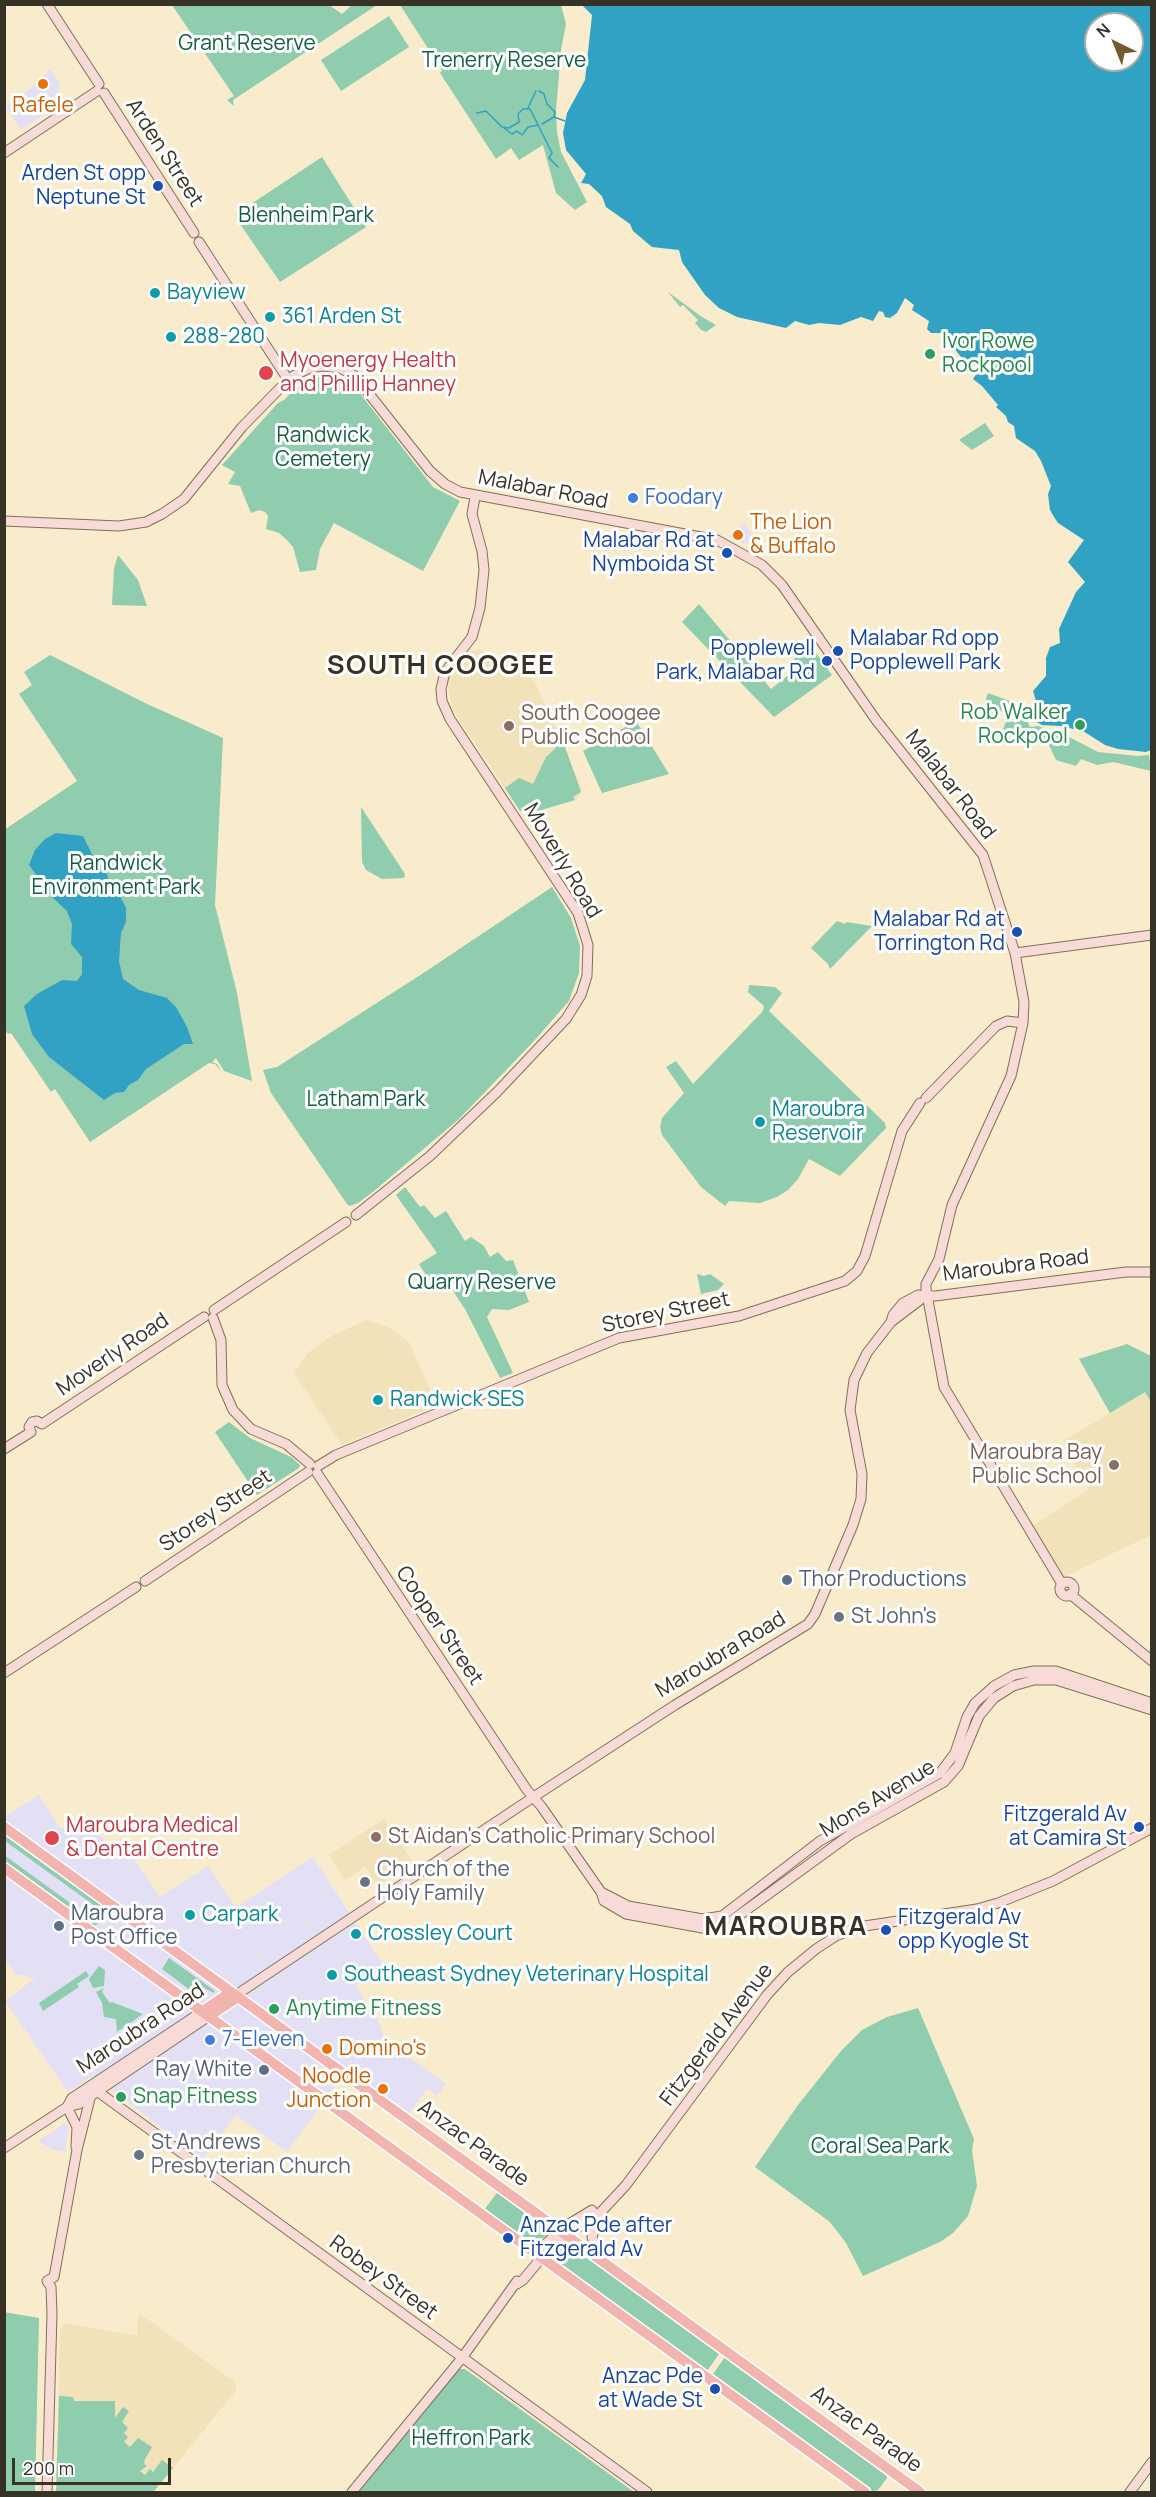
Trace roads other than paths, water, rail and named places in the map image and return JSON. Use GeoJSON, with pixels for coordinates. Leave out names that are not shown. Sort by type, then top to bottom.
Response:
{"type":"FeatureCollection","features":[{"type":"Feature","properties":{"kind":"main road","name":"Anzac Parade"},"geometry":{"type":"LineString","coordinates":[[4,1827],[237,1994],[920,2493]]}},
{"type":"Feature","properties":{"kind":"main road"},"geometry":{"type":"LineString","coordinates":[[4,1868],[865,2493]]}},
{"type":"Feature","properties":{"kind":"main road","name":"Maroubra Road"},"geometry":{"type":"LineString","coordinates":[[206,2014],[237,1994]]}},
{"type":"Feature","properties":{"kind":"street","name":"Arden Street"},"geometry":{"type":"LineString","coordinates":[[47,4],[100,90],[194,233],[192,240],[199,242],[288,378]]}},
{"type":"Feature","properties":{"kind":"street"},"geometry":{"type":"LineString","coordinates":[[4,153],[100,90]]}},
{"type":"Feature","properties":{"kind":"street","name":"Malabar Road"},"geometry":{"type":"LineString","coordinates":[[4,521],[119,526],[146,522],[184,499],[242,427],[288,378],[310,368],[322,366],[340,368],[355,376],[435,476],[454,489],[476,497],[717,540],[768,570],[782,585],[876,720],[983,855],[1015,953],[1024,1002],[1023,1023],[1011,1076],[955,1198],[934,1272],[926,1284],[944,1387],[1062,1584],[1067,1582],[1072,1585],[1071,1594],[1152,1661]]}},
{"type":"Feature","properties":{"kind":"street","name":"Moverly Road"},"geometry":{"type":"LineString","coordinates":[[4,1449],[31,1432],[36,1435],[40,1434],[42,1424],[210,1315],[346,1222],[355,1224],[356,1215],[445,1142],[561,1025],[576,1005],[587,976],[588,945],[578,913],[456,730],[443,706],[441,689],[445,672],[472,637],[480,608],[484,570],[482,550],[472,514],[476,497]]}},
{"type":"Feature","properties":{"kind":"street"},"geometry":{"type":"LineString","coordinates":[[1015,953],[1152,935]]}},
{"type":"Feature","properties":{"kind":"street","name":"Storey Street"},"geometry":{"type":"LineString","coordinates":[[4,1673],[136,1587],[144,1588],[145,1581],[336,1455],[619,1338],[739,1316],[845,1281],[855,1274],[863,1262],[902,1131],[923,1100],[996,1026],[1004,1022],[1023,1023]]}},
{"type":"Feature","properties":{"kind":"street"},"geometry":{"type":"LineString","coordinates":[[903,1303],[926,1276],[934,1272]]}},
{"type":"Feature","properties":{"kind":"street","name":"Maroubra Road"},"geometry":{"type":"LineString","coordinates":[[237,1994],[675,1705],[803,1629],[812,1619],[853,1525],[861,1499],[862,1474],[850,1410],[852,1386],[864,1358],[903,1303],[918,1295],[928,1297],[1126,1272],[1152,1272]]}},
{"type":"Feature","properties":{"kind":"street"},"geometry":{"type":"LineString","coordinates":[[933,1326],[937,1302],[946,1295]]}},
{"type":"Feature","properties":{"kind":"street"},"geometry":{"type":"LineString","coordinates":[[891,1322],[899,1318],[912,1304],[928,1297]]}},
{"type":"Feature","properties":{"kind":"street","name":"Cooper Street"},"geometry":{"type":"LineString","coordinates":[[210,1315],[221,1340],[222,1385],[233,1410],[256,1432],[286,1444],[313,1469],[532,1798]]}},
{"type":"Feature","properties":{"kind":"street","name":"Mons Avenue"},"geometry":{"type":"LineString","coordinates":[[601,1892],[628,1906],[703,1919],[722,1916],[820,1841],[940,1773],[955,1753],[964,1723],[975,1702],[994,1686],[1014,1675],[1034,1671],[1056,1671],[1152,1703]]}},
{"type":"Feature","properties":{"kind":"street","name":"Mons Avenue"},"geometry":{"type":"LineString","coordinates":[[532,1798],[541,1806],[601,1892],[604,1901],[626,1914],[700,1928],[717,1928],[737,1917],[851,1834],[944,1782],[958,1766],[983,1710],[994,1698],[1013,1686],[1034,1680],[1056,1680],[1131,1706],[1152,1710]]}},
{"type":"Feature","properties":{"kind":"street","name":"Fitzgerald Avenue"},"geometry":{"type":"LineString","coordinates":[[563,2232],[603,2208],[637,2171],[775,1984],[816,1949],[836,1936],[858,1927],[977,1909],[998,1903],[1053,1881],[1152,1828]]}},
{"type":"Feature","properties":{"kind":"street","name":"Maroubra Road"},"geometry":{"type":"LineString","coordinates":[[4,2148],[67,2107],[77,2105],[206,2014]]}},
{"type":"Feature","properties":{"kind":"street","name":"Maroubra Road"},"geometry":{"type":"LineString","coordinates":[[67,2107],[72,2097],[206,2014]]}},
{"type":"Feature","properties":{"kind":"street"},"geometry":{"type":"LineString","coordinates":[[47,2493],[51,2287],[47,2281],[54,2277],[77,2150],[94,2093]]}},
{"type":"Feature","properties":{"kind":"street","name":"Robey Street"},"geometry":{"type":"LineString","coordinates":[[94,2093],[647,2493]]}},
{"type":"Feature","properties":{"kind":"street"},"geometry":{"type":"LineString","coordinates":[[67,2107],[77,2114],[84,2126]]}},
{"type":"Feature","properties":{"kind":"street"},"geometry":{"type":"LineString","coordinates":[[67,2107],[77,2127],[77,2150]]}},
{"type":"Feature","properties":{"kind":"street"},"geometry":{"type":"LineString","coordinates":[[524,2205],[554,2220],[576,2220]]}},
{"type":"Feature","properties":{"kind":"street"},"geometry":{"type":"LineString","coordinates":[[603,2208],[594,2231],[593,2241],[604,2263]]}},
{"type":"Feature","properties":{"kind":"street","name":"Fitzgerald Avenue"},"geometry":{"type":"LineString","coordinates":[[352,2493],[462,2358],[517,2284],[524,2280],[539,2255],[576,2220],[603,2208]]}},
{"type":"Feature","properties":{"kind":"street"},"geometry":{"type":"LineString","coordinates":[[1130,2493],[1152,2462]]}},
{"type":"Feature","properties":{"kind":"water"},"geometry":{"type":"Polygon","coordinates":[[[582,5],[1151,5],[1151,750],[1146,752],[1118,749],[1105,745],[1083,731],[1042,725],[1035,721],[1036,701],[1033,691],[1046,676],[1046,658],[1050,647],[1060,643],[1059,629],[1076,592],[1085,582],[1068,562],[1084,540],[1058,523],[1054,517],[1050,510],[1048,494],[1051,486],[1041,461],[1035,451],[1016,438],[1014,426],[996,407],[998,405],[982,386],[973,379],[977,373],[974,364],[961,357],[954,348],[949,333],[931,333],[927,329],[929,321],[912,310],[914,305],[905,298],[897,313],[890,318],[885,317],[883,312],[879,311],[873,321],[861,317],[840,325],[819,323],[809,325],[795,321],[786,328],[737,317],[719,308],[705,295],[682,262],[679,250],[652,247],[633,231],[630,224],[606,207],[602,196],[589,184],[581,183],[586,174],[566,150],[563,133],[567,113],[585,80],[592,15],[582,5]]]}},
{"type":"Feature","properties":{"kind":"water"},"geometry":{"type":"Polygon","coordinates":[[[56,833],[83,836],[96,862],[106,871],[109,882],[118,892],[126,908],[126,922],[121,933],[119,961],[123,979],[139,990],[167,998],[176,1007],[193,1044],[184,1044],[146,1069],[138,1080],[129,1085],[124,1092],[115,1093],[104,1100],[49,1057],[32,1034],[24,1006],[37,994],[62,980],[77,981],[82,974],[82,957],[71,944],[72,924],[67,911],[52,897],[29,865],[35,850],[45,839],[56,833]]]}},
{"type":"Feature","properties":{"kind":"waterway"},"geometry":{"type":"LineString","coordinates":[[528,108],[536,91]]}},
{"type":"Feature","properties":{"kind":"waterway"},"geometry":{"type":"LineString","coordinates":[[539,91],[544,94],[547,104],[555,112],[554,117]]}},
{"type":"Feature","properties":{"kind":"waterway"},"geometry":{"type":"LineString","coordinates":[[477,113],[486,111],[502,127],[509,128],[519,122],[518,114],[523,109],[530,109],[552,153],[549,158],[558,167]]}},
{"type":"Feature","properties":{"kind":"waterway"},"geometry":{"type":"LineString","coordinates":[[542,124],[554,117],[565,121]]}},
{"type":"Feature","properties":{"kind":"waterway"},"geometry":{"type":"LineString","coordinates":[[504,128],[512,134],[517,131],[522,135],[528,127],[538,125]]}},
{"type":"Feature","properties":{"kind":"place","name":"Rafele"},"geometry":{"type":"Point","coordinates":[43,84]}},
{"type":"Feature","properties":{"kind":"place","name":"Arden St opp Neptune St"},"geometry":{"type":"Point","coordinates":[158,186]}},
{"type":"Feature","properties":{"kind":"place","name":"Bayview"},"geometry":{"type":"Point","coordinates":[155,293]}},
{"type":"Feature","properties":{"kind":"place","name":"361 Arden St"},"geometry":{"type":"Point","coordinates":[270,317]}},
{"type":"Feature","properties":{"kind":"place","name":"288-280"},"geometry":{"type":"Point","coordinates":[171,337]}},
{"type":"Feature","properties":{"kind":"place","name":"Ivor Rowe Rockpool"},"geometry":{"type":"Point","coordinates":[930,354]}},
{"type":"Feature","properties":{"kind":"place","name":"Myoenergy Health and Phillip Hanney"},"geometry":{"type":"Point","coordinates":[266,373]}},
{"type":"Feature","properties":{"kind":"place","name":"Foodary"},"geometry":{"type":"Point","coordinates":[633,498]}},
{"type":"Feature","properties":{"kind":"place","name":"The Lion & Buffalo"},"geometry":{"type":"Point","coordinates":[738,535]}},
{"type":"Feature","properties":{"kind":"place","name":"Malabar Rd at Nymboida St"},"geometry":{"type":"Point","coordinates":[727,553]}},
{"type":"Feature","properties":{"kind":"place","name":"Malabar Rd opp Popplewell Park"},"geometry":{"type":"Point","coordinates":[838,651]}},
{"type":"Feature","properties":{"kind":"place","name":"Popplewell Park, Malabar Rd"},"geometry":{"type":"Point","coordinates":[827,661]}},
{"type":"Feature","properties":{"kind":"place","name":"Rob Walker Rockpool"},"geometry":{"type":"Point","coordinates":[1080,725]}},
{"type":"Feature","properties":{"kind":"place","name":"South Coogee Public School"},"geometry":{"type":"Point","coordinates":[509,726]}},
{"type":"Feature","properties":{"kind":"place","name":"Malabar Rd at Torrington Rd"},"geometry":{"type":"Point","coordinates":[1017,932]}},
{"type":"Feature","properties":{"kind":"place","name":"Maroubra Reservoir"},"geometry":{"type":"Point","coordinates":[760,1122]}},
{"type":"Feature","properties":{"kind":"place","name":"Randwick SES"},"geometry":{"type":"Point","coordinates":[378,1400]}},
{"type":"Feature","properties":{"kind":"place","name":"Maroubra Bay Public School"},"geometry":{"type":"Point","coordinates":[1114,1465]}},
{"type":"Feature","properties":{"kind":"place","name":"Thor Productions"},"geometry":{"type":"Point","coordinates":[787,1580]}},
{"type":"Feature","properties":{"kind":"place","name":"St John's"},"geometry":{"type":"Point","coordinates":[839,1617]}},
{"type":"Feature","properties":{"kind":"place","name":"Fitzgerald Av at Camira St"},"geometry":{"type":"Point","coordinates":[1139,1827]}},
{"type":"Feature","properties":{"kind":"place","name":"St Aidan's Catholic Primary School"},"geometry":{"type":"Point","coordinates":[376,1837]}},
{"type":"Feature","properties":{"kind":"place","name":"Maroubra Medical & Dental Centre"},"geometry":{"type":"Point","coordinates":[52,1838]}},
{"type":"Feature","properties":{"kind":"place","name":"Church of the Holy Family"},"geometry":{"type":"Point","coordinates":[365,1882]}},
{"type":"Feature","properties":{"kind":"place","name":"Carpark"},"geometry":{"type":"Point","coordinates":[190,1915]}},
{"type":"Feature","properties":{"kind":"place","name":"Maroubra Post Office"},"geometry":{"type":"Point","coordinates":[59,1926]}},
{"type":"Feature","properties":{"kind":"place","name":"Fitzgerald Av opp Kyogle St"},"geometry":{"type":"Point","coordinates":[886,1930]}},
{"type":"Feature","properties":{"kind":"place","name":"Crossley Court"},"geometry":{"type":"Point","coordinates":[356,1934]}},
{"type":"Feature","properties":{"kind":"place","name":"Southeast Sydney Veterinary Hospital"},"geometry":{"type":"Point","coordinates":[332,1975]}},
{"type":"Feature","properties":{"kind":"place","name":"Anytime Fitness"},"geometry":{"type":"Point","coordinates":[274,2009]}},
{"type":"Feature","properties":{"kind":"place","name":"7-Eleven"},"geometry":{"type":"Point","coordinates":[210,2040]}},
{"type":"Feature","properties":{"kind":"place","name":"Domino's"},"geometry":{"type":"Point","coordinates":[327,2049]}},
{"type":"Feature","properties":{"kind":"place","name":"Ray White"},"geometry":{"type":"Point","coordinates":[264,2070]}},
{"type":"Feature","properties":{"kind":"place","name":"Noodle Junction"},"geometry":{"type":"Point","coordinates":[383,2089]}},
{"type":"Feature","properties":{"kind":"place","name":"Snap Fitness"},"geometry":{"type":"Point","coordinates":[121,2097]}},
{"type":"Feature","properties":{"kind":"place","name":"St Andrews Presbyterian Church"},"geometry":{"type":"Point","coordinates":[139,2155]}},
{"type":"Feature","properties":{"kind":"place","name":"Anzac Pde after Fitzgerald Av"},"geometry":{"type":"Point","coordinates":[508,2238]}},
{"type":"Feature","properties":{"kind":"place","name":"Anzac Pde at Wade St"},"geometry":{"type":"Point","coordinates":[715,2389]}},
{"type":"Feature","properties":{"kind":"district","name":"SOUTH COOGEE"},"geometry":{"type":"Point","coordinates":[441,666]}},
{"type":"Feature","properties":{"kind":"district","name":"MAROUBRA"},"geometry":{"type":"Point","coordinates":[786,1927]}},
{"type":"Feature","properties":{"kind":"park label","name":"Grant Reserve"},"geometry":{"type":"Point","coordinates":[247,44]}},
{"type":"Feature","properties":{"kind":"park label","name":"Trenerry Reserve"},"geometry":{"type":"Point","coordinates":[504,61]}},
{"type":"Feature","properties":{"kind":"park label","name":"Blenheim Park"},"geometry":{"type":"Point","coordinates":[306,216]}},
{"type":"Feature","properties":{"kind":"park label","name":"Randwick Cemetery"},"geometry":{"type":"Point","coordinates":[323,448]}},
{"type":"Feature","properties":{"kind":"park label","name":"Randwick Environment Park"},"geometry":{"type":"Point","coordinates":[116,876]}},
{"type":"Feature","properties":{"kind":"park label","name":"Latham Park"},"geometry":{"type":"Point","coordinates":[366,1100]}},
{"type":"Feature","properties":{"kind":"park label","name":"Quarry Reserve"},"geometry":{"type":"Point","coordinates":[482,1283]}},
{"type":"Feature","properties":{"kind":"park label","name":"Coral Sea Park"},"geometry":{"type":"Point","coordinates":[880,2147]}},
{"type":"Feature","properties":{"kind":"park label","name":"Heffron Park"},"geometry":{"type":"Point","coordinates":[471,2439]}}]}
